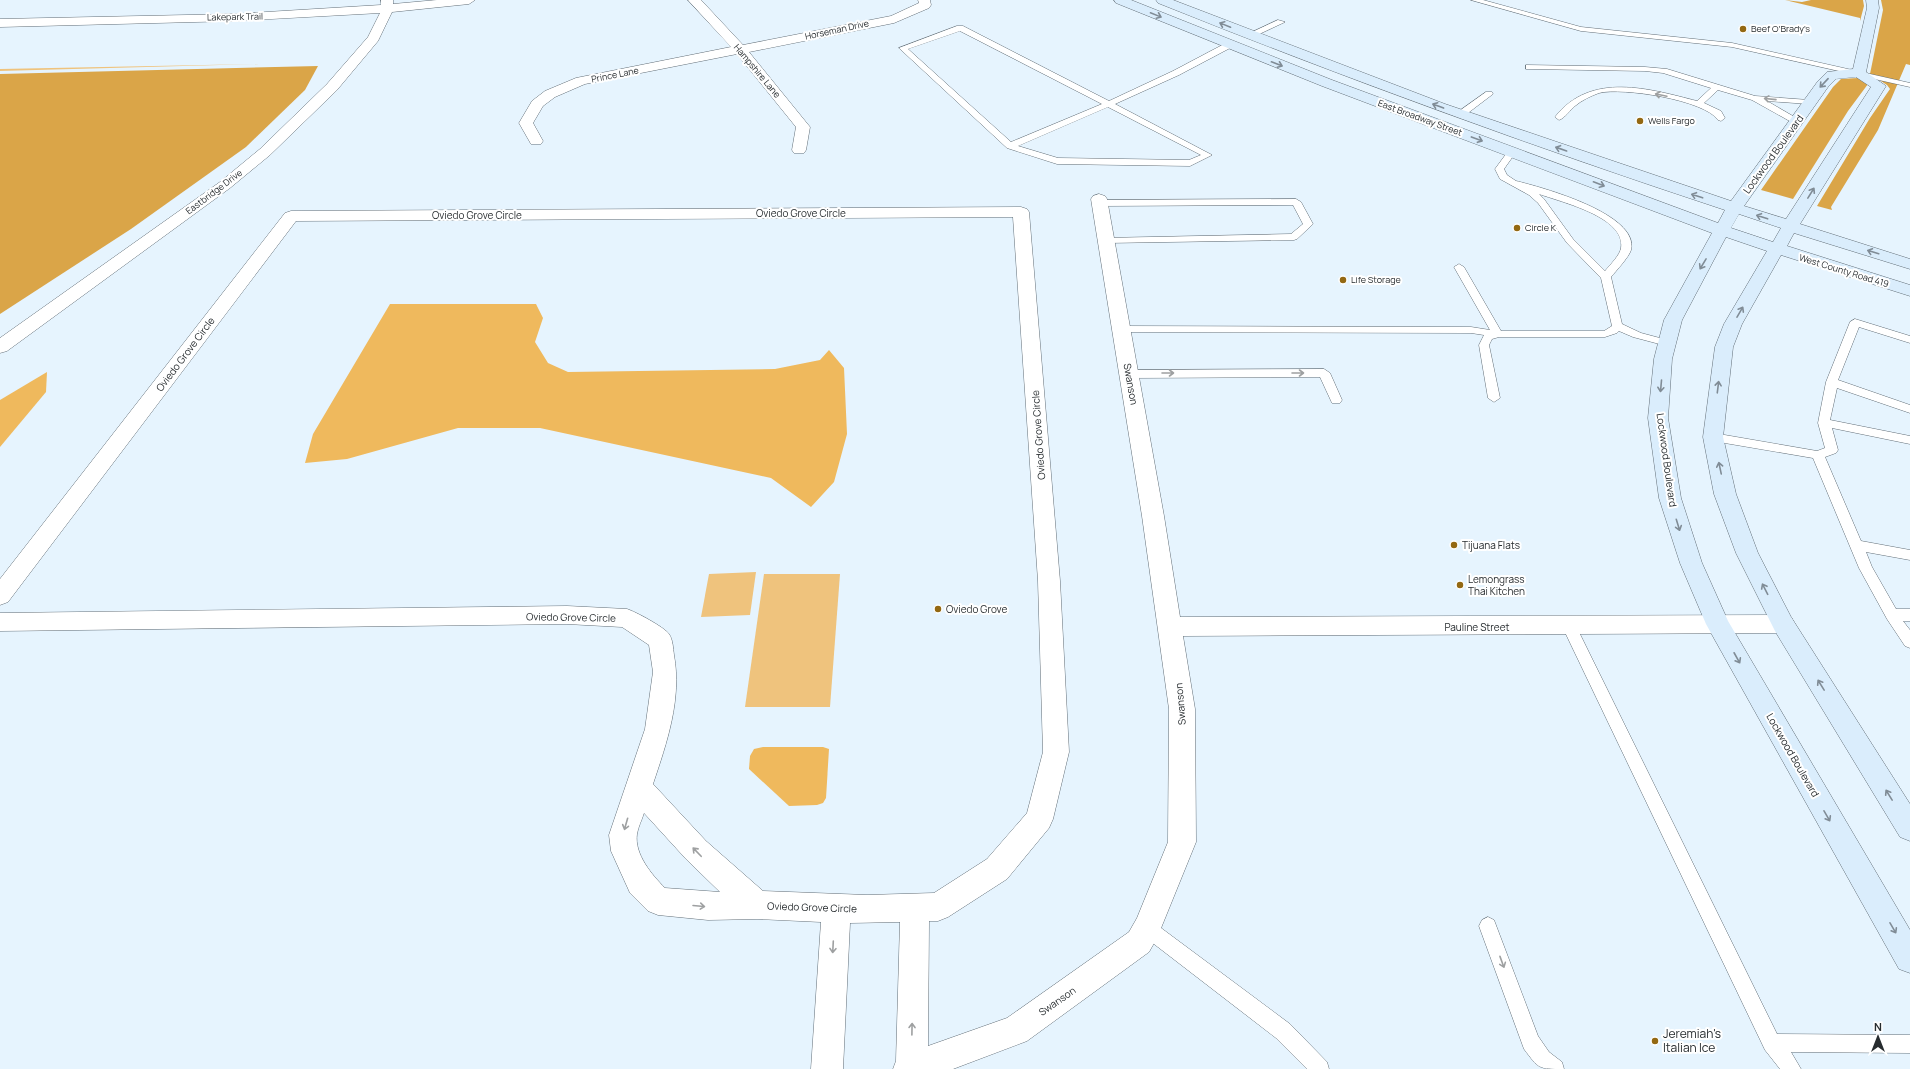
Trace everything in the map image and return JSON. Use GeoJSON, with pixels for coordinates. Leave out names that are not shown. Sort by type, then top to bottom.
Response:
{"type":"FeatureCollection","features":[{"type":"Feature","properties":{"kind":"street","name":"Lakepark Trail"},"geometry":{"type":"LineString","coordinates":[[0,23],[300,15],[387,5],[469,0]]}},
{"type":"Feature","properties":{"kind":"street","name":"Hampshire Lane"},"geometry":{"type":"LineString","coordinates":[[694,0],[741,50],[803,127],[799,150]]}},
{"type":"Feature","properties":{"kind":"street","name":"Horseman Drive"},"geometry":{"type":"LineString","coordinates":[[741,50],[894,19],[925,5],[924,0]]}},
{"type":"Feature","properties":{"kind":"street","name":"East Broadway Street"},"geometry":{"type":"LineString","coordinates":[[1120,0],[1229,45],[1723,231]]}},
{"type":"Feature","properties":{"kind":"street","name":"East Broadway Street"},"geometry":{"type":"LineString","coordinates":[[1162,0],[1250,35],[1461,114],[1790,226]]}},
{"type":"Feature","properties":{"kind":"street"},"geometry":{"type":"LineString","coordinates":[[1872,0],[1873,8],[1859,73],[1879,86],[1859,115],[1790,226],[1778,250],[1733,324],[1724,347],[1713,426],[1713,437],[1726,494],[1747,553],[1783,624],[1910,828]]}},
{"type":"Feature","properties":{"kind":"street","name":"Eastbridge Drive"},"geometry":{"type":"LineString","coordinates":[[0,347],[225,185],[266,152],[332,87],[374,38],[387,5]]}},
{"type":"Feature","properties":{"kind":"street"},"geometry":{"type":"LineString","coordinates":[[1229,45],[1250,35]]}},
{"type":"Feature","properties":{"kind":"street","name":"Prince Lane"},"geometry":{"type":"LineString","coordinates":[[536,141],[526,123],[537,104],[550,94],[581,81],[741,50]]}},
{"type":"Feature","properties":{"kind":"street","name":"Lockwood Boulevard"},"geometry":{"type":"LineString","coordinates":[[1859,73],[1832,75],[1822,84],[1734,208],[1723,231],[1694,280],[1673,320],[1663,359],[1658,418],[1670,498],[1690,563],[1718,624],[1910,958]]}},
{"type":"Feature","properties":{"kind":"street","name":"Swanson"},"geometry":{"type":"LineString","coordinates":[[910,1068],[1016,1030],[1139,942],[1147,928],[1182,842],[1182,709],[1171,627],[1099,201]]}},
{"type":"Feature","properties":{"kind":"street","name":"Oviedo Grove Circle"},"geometry":{"type":"LineString","coordinates":[[0,596],[291,216],[1022,212],[1049,581],[1056,752],[1039,819],[996,869],[938,907],[867,909],[758,905],[717,872],[657,811],[640,788],[658,729],[665,672],[660,640],[627,618],[567,615],[0,622]]}},
{"type":"Feature","properties":{"kind":"street"},"geometry":{"type":"LineString","coordinates":[[1790,226],[1910,264]]}},
{"type":"Feature","properties":{"kind":"street","name":"West County Road 419"},"geometry":{"type":"LineString","coordinates":[[1723,231],[1778,250],[1910,291]]}},
{"type":"Feature","properties":{"kind":"street","name":"Pauline Street"},"geometry":{"type":"LineString","coordinates":[[1171,627],[1783,624]]}},
{"type":"Feature","properties":{"kind":"street"},"geometry":{"type":"LineString","coordinates":[[640,788],[630,810],[623,835],[624,851],[640,883],[658,901],[708,906],[758,905]]}},
{"type":"Feature","properties":{"kind":"street"},"geometry":{"type":"LineString","coordinates":[[826,1069],[836,908]]}},
{"type":"Feature","properties":{"kind":"street"},"geometry":{"type":"LineString","coordinates":[[910,1068],[915,908]]}},
{"type":"Feature","properties":{"kind":"lane"},"geometry":{"type":"LineString","coordinates":[[1475,0],[1581,29],[1732,45],[1910,85]]}},
{"type":"Feature","properties":{"kind":"lane"},"geometry":{"type":"LineString","coordinates":[[1250,35],[1281,22]]}},
{"type":"Feature","properties":{"kind":"lane"},"geometry":{"type":"LineString","coordinates":[[960,28],[1208,154],[1190,163],[1057,161],[1010,146],[903,48],[960,28]]}},
{"type":"Feature","properties":{"kind":"lane"},"geometry":{"type":"LineString","coordinates":[[1010,146],[1209,57],[1229,45]]}},
{"type":"Feature","properties":{"kind":"lane"},"geometry":{"type":"LineString","coordinates":[[1529,67],[1645,69],[1664,71],[1755,98],[1809,102]]}},
{"type":"Feature","properties":{"kind":"lane"},"geometry":{"type":"LineString","coordinates":[[1699,104],[1716,87]]}},
{"type":"Feature","properties":{"kind":"lane"},"geometry":{"type":"LineString","coordinates":[[1559,117],[1575,101],[1600,90],[1638,91],[1699,104],[1718,113],[1721,118]]}},
{"type":"Feature","properties":{"kind":"lane"},"geometry":{"type":"LineString","coordinates":[[1461,114],[1489,94]]}},
{"type":"Feature","properties":{"kind":"lane"},"geometry":{"type":"LineString","coordinates":[[1755,98],[1795,121]]}},
{"type":"Feature","properties":{"kind":"lane"},"geometry":{"type":"LineString","coordinates":[[1512,152],[1499,169],[1503,177],[1535,192],[1591,209],[1606,217],[1619,228],[1626,240],[1626,250],[1606,277]]}},
{"type":"Feature","properties":{"kind":"lane"},"geometry":{"type":"LineString","coordinates":[[1535,192],[1570,241],[1606,277],[1617,326]]}},
{"type":"Feature","properties":{"kind":"lane"},"geometry":{"type":"LineString","coordinates":[[1099,201],[1296,202],[1308,224],[1294,237],[1106,240]]}},
{"type":"Feature","properties":{"kind":"lane"},"geometry":{"type":"LineString","coordinates":[[1459,267],[1498,334]]}},
{"type":"Feature","properties":{"kind":"lane"},"geometry":{"type":"LineString","coordinates":[[1713,437],[1818,455],[1832,450],[1824,423],[1832,382],[1855,322],[1910,340]]}},
{"type":"Feature","properties":{"kind":"lane"},"geometry":{"type":"LineString","coordinates":[[1617,326],[1637,335],[1667,343]]}},
{"type":"Feature","properties":{"kind":"lane"},"geometry":{"type":"LineString","coordinates":[[1121,329],[1471,330],[1498,334],[1605,334],[1613,331],[1617,326]]}},
{"type":"Feature","properties":{"kind":"lane"},"geometry":{"type":"LineString","coordinates":[[1494,398],[1484,345],[1488,337],[1498,334]]}},
{"type":"Feature","properties":{"kind":"lane"},"geometry":{"type":"LineString","coordinates":[[1129,374],[1324,373],[1336,400]]}},
{"type":"Feature","properties":{"kind":"lane"},"geometry":{"type":"LineString","coordinates":[[1832,382],[1910,409]]}},
{"type":"Feature","properties":{"kind":"lane"},"geometry":{"type":"LineString","coordinates":[[1824,423],[1910,440]]}},
{"type":"Feature","properties":{"kind":"lane"},"geometry":{"type":"LineString","coordinates":[[1818,455],[1866,568],[1892,615],[1910,642]]}},
{"type":"Feature","properties":{"kind":"lane"},"geometry":{"type":"LineString","coordinates":[[1856,545],[1910,556]]}},
{"type":"Feature","properties":{"kind":"lane"},"geometry":{"type":"LineString","coordinates":[[1892,615],[1910,615]]}},
{"type":"Feature","properties":{"kind":"lane"},"geometry":{"type":"LineString","coordinates":[[1569,626],[1772,1043],[1792,1069]]}},
{"type":"Feature","properties":{"kind":"lane"},"geometry":{"type":"LineString","coordinates":[[1488,926],[1531,1042],[1542,1059],[1555,1069]]}},
{"type":"Feature","properties":{"kind":"lane"},"geometry":{"type":"LineString","coordinates":[[1147,928],[1283,1031],[1320,1069]]}},
{"type":"Feature","properties":{"kind":"lane"},"geometry":{"type":"LineString","coordinates":[[1772,1043],[1910,1044]]}},
{"type":"Feature","properties":{"kind":"shaded area"},"geometry":{"type":"Polygon","coordinates":[[[1785,0],[1802,2],[1811,0],[1863,0],[1864,6],[1860,21],[1860,18],[1785,0]]]}},
{"type":"Feature","properties":{"kind":"shaded area"},"geometry":{"type":"Polygon","coordinates":[[[1881,0],[1910,0],[1910,65],[1906,64],[1878,130],[1831,207],[1832,210],[1817,206],[1870,118],[1890,89],[1887,85],[1870,74],[1883,10],[1881,0]]]}},
{"type":"Feature","properties":{"kind":"shaded area"},"geometry":{"type":"Polygon","coordinates":[[[259,64],[0,71],[0,69],[259,64]]]}},
{"type":"Feature","properties":{"kind":"shaded area"},"geometry":{"type":"Polygon","coordinates":[[[318,66],[305,90],[246,147],[131,229],[0,314],[0,74],[318,66]]]}},
{"type":"Feature","properties":{"kind":"shaded area"},"geometry":{"type":"Polygon","coordinates":[[[1858,78],[1868,84],[1848,111],[1793,199],[1761,190],[1833,87],[1841,79],[1858,78]]]}},
{"type":"Feature","properties":{"kind":"shaded area"},"geometry":{"type":"Polygon","coordinates":[[[390,304],[536,304],[543,318],[535,342],[548,363],[568,372],[775,369],[820,360],[829,350],[844,368],[847,434],[834,482],[811,507],[771,478],[540,428],[458,428],[347,459],[305,463],[313,434],[390,304]]]}},
{"type":"Feature","properties":{"kind":"shaded area"},"geometry":{"type":"Polygon","coordinates":[[[47,372],[46,392],[0,447],[0,400],[47,372]]]}},
{"type":"Feature","properties":{"kind":"shaded area"},"geometry":{"type":"Polygon","coordinates":[[[756,572],[750,615],[701,617],[709,574],[756,572]]]}},
{"type":"Feature","properties":{"kind":"shaded area"},"geometry":{"type":"Polygon","coordinates":[[[764,574],[840,574],[830,707],[745,707],[764,574]]]}},
{"type":"Feature","properties":{"kind":"shaded area"},"geometry":{"type":"Polygon","coordinates":[[[763,747],[823,747],[829,749],[826,798],[823,803],[817,805],[789,806],[749,769],[750,756],[754,749],[763,747]]]}},
{"type":"Feature","properties":{"kind":"place","name":"Beef O'Brady's"},"geometry":{"type":"Point","coordinates":[1743,29]}},
{"type":"Feature","properties":{"kind":"place","name":"Wells Fargo"},"geometry":{"type":"Point","coordinates":[1640,121]}},
{"type":"Feature","properties":{"kind":"place","name":"Circle K"},"geometry":{"type":"Point","coordinates":[1517,228]}},
{"type":"Feature","properties":{"kind":"place","name":"Life Storage"},"geometry":{"type":"Point","coordinates":[1343,280]}},
{"type":"Feature","properties":{"kind":"place","name":"Tijuana Flats"},"geometry":{"type":"Point","coordinates":[1454,545]}},
{"type":"Feature","properties":{"kind":"place","name":"Lemongrass Thai Kitchen"},"geometry":{"type":"Point","coordinates":[1460,585]}},
{"type":"Feature","properties":{"kind":"place","name":"Oviedo Grove"},"geometry":{"type":"Point","coordinates":[938,609]}},
{"type":"Feature","properties":{"kind":"place","name":"Jeremiah's Italian Ice"},"geometry":{"type":"Point","coordinates":[1655,1041]}}]}
